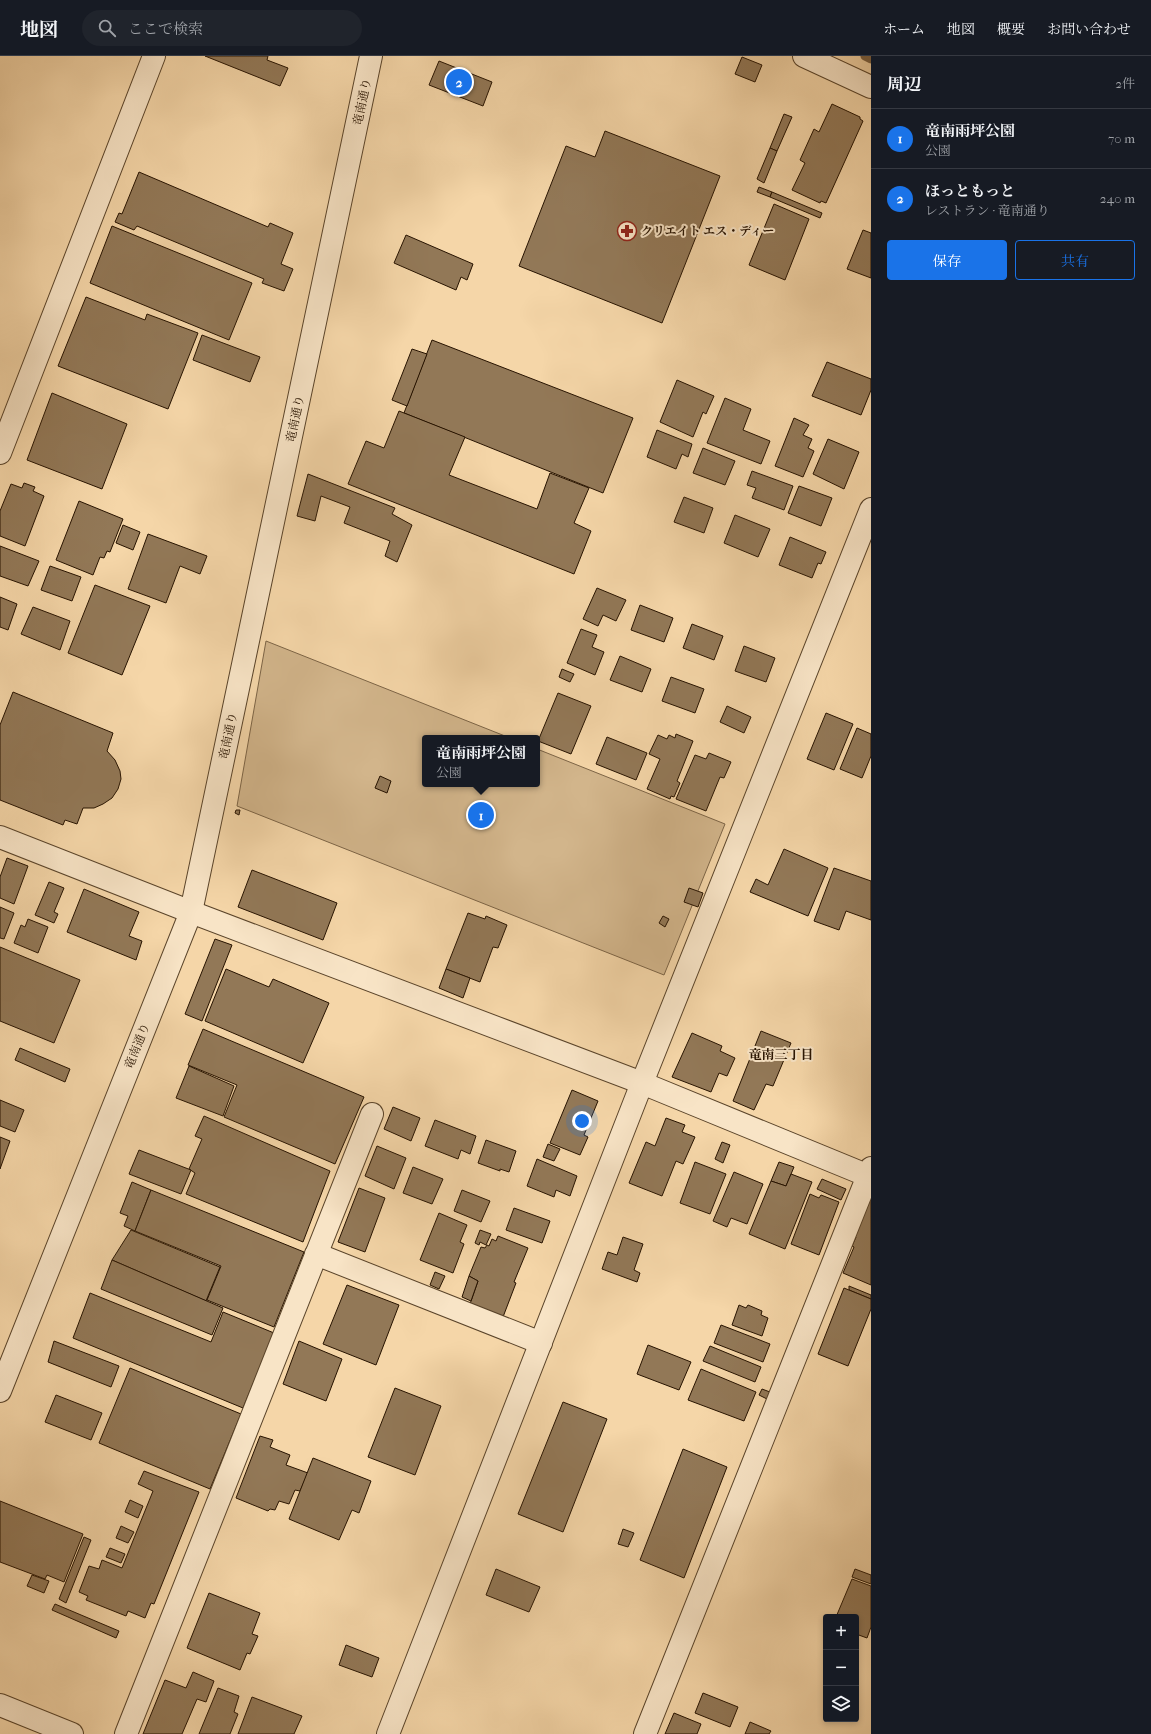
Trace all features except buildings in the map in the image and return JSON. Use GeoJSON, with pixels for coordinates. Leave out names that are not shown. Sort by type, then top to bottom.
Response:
{"type":"FeatureCollection","features":[{"type":"Feature","properties":{"kind":"street"},"geometry":{"type":"LineString","coordinates":[[0,453],[154,56]]}},
{"type":"Feature","properties":{"kind":"street","name":"竜南通り"},"geometry":{"type":"LineString","coordinates":[[0,1391],[190,912],[371,56]]}},
{"type":"Feature","properties":{"kind":"street"},"geometry":{"type":"LineString","coordinates":[[804,56],[871,87]]}},
{"type":"Feature","properties":{"kind":"street"},"geometry":{"type":"LineString","coordinates":[[388,1734],[642,1083],[871,509]]}},
{"type":"Feature","properties":{"kind":"street"},"geometry":{"type":"LineString","coordinates":[[0,837],[190,912],[642,1083],[870,1173],[645,1734]]}},
{"type":"Feature","properties":{"kind":"street"},"geometry":{"type":"LineString","coordinates":[[126,1734],[372,1114]]}},
{"type":"Feature","properties":{"kind":"street"},"geometry":{"type":"LineString","coordinates":[[316,1254],[541,1343]]}},
{"type":"Feature","properties":{"kind":"street"},"geometry":{"type":"LineString","coordinates":[[0,1705],[72,1734]]}},
{"type":"Feature","properties":{"kind":"shaded area"},"geometry":{"type":"Polygon","coordinates":[[[266,641],[502,735],[422,735],[422,787],[540,787],[540,750],[725,824],[664,975],[237,806],[266,641]]]}},
{"type":"Feature","properties":{"kind":"waterway"},"geometry":{"type":"LineString","coordinates":[[865,56],[871,59]]}},
{"type":"Feature","properties":{"kind":"place","name":"ほっともっと"},"geometry":{"type":"Point","coordinates":[459,82]}},
{"type":"Feature","properties":{"kind":"place","name":"クリエイト エス・ディー"},"geometry":{"type":"Point","coordinates":[627,231]}},
{"type":"Feature","properties":{"kind":"place","name":"竜南雨坪公園"},"geometry":{"type":"Point","coordinates":[481,815]}},
{"type":"Feature","properties":{"kind":"district","name":"竜南三丁目"},"geometry":{"type":"Point","coordinates":[781,1054]}}]}
